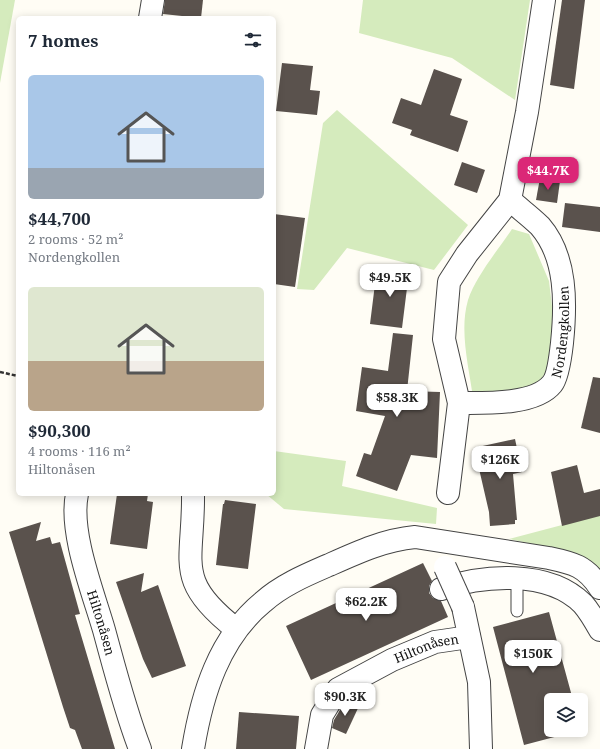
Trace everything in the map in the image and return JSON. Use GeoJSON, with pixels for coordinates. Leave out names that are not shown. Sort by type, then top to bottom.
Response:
{"type":"FeatureCollection","features":[{"type":"Feature","properties":{"kind":"street"},"geometry":{"type":"LineString","coordinates":[[150,16],[153,0]]}},
{"type":"Feature","properties":{"kind":"street"},"geometry":{"type":"LineString","coordinates":[[448,493],[459,404],[444,339],[449,282],[467,254],[510,200],[527,112],[544,0]]}},
{"type":"Feature","properties":{"kind":"street","name":"Nordengkollen"},"geometry":{"type":"LineString","coordinates":[[459,404],[500,403],[537,395],[553,384],[560,358],[565,316],[563,283],[556,251],[540,227],[510,200]]}},
{"type":"Feature","properties":{"kind":"street","name":"Hiltonåsen"},"geometry":{"type":"LineString","coordinates":[[77,496],[75,512],[80,549],[124,705],[140,749]]}},
{"type":"Feature","properties":{"kind":"street"},"geometry":{"type":"LineString","coordinates":[[193,496],[190,531],[192,577],[198,592],[216,614],[236,629]]}},
{"type":"Feature","properties":{"kind":"street"},"geometry":{"type":"LineString","coordinates":[[193,749],[202,702],[225,646],[236,629],[248,615],[278,590],[300,578],[340,560],[394,539],[415,537],[510,550],[570,562],[586,570],[600,588]]}},
{"type":"Feature","properties":{"kind":"street","name":"Hiltonåsen"},"geometry":{"type":"LineString","coordinates":[[441,540],[445,567],[462,607],[480,682],[481,749]]}},
{"type":"Feature","properties":{"kind":"street"},"geometry":{"type":"LineString","coordinates":[[441,589],[464,582],[502,578],[531,580],[555,585],[583,604],[600,630]]}},
{"type":"Feature","properties":{"kind":"street","name":"Hiltonåsen"},"geometry":{"type":"LineString","coordinates":[[316,749],[322,715],[338,689],[392,660],[435,642],[469,637]]}},
{"type":"Feature","properties":{"kind":"lane"},"geometry":{"type":"LineString","coordinates":[[517,579],[517,612]]}},
{"type":"Feature","properties":{"kind":"path"},"geometry":{"type":"LineString","coordinates":[[0,372],[16,376]]}},
{"type":"Feature","properties":{"kind":"green space"},"geometry":{"type":"Polygon","coordinates":[[[0,0],[15,0],[0,83],[0,0]]]}},
{"type":"Feature","properties":{"kind":"green space"},"geometry":{"type":"Polygon","coordinates":[[[363,0],[530,0],[515,100],[452,58],[359,33],[363,0]]]}},
{"type":"Feature","properties":{"kind":"green space"},"geometry":{"type":"Polygon","coordinates":[[[337,110],[468,225],[434,270],[347,248],[314,290],[297,289],[323,123],[337,110]]]}},
{"type":"Feature","properties":{"kind":"green space"},"geometry":{"type":"Polygon","coordinates":[[[512,229],[529,234],[549,281],[554,323],[548,370],[528,395],[473,398],[467,362],[464,324],[465,312],[468,300],[476,282],[512,229]]]}},
{"type":"Feature","properties":{"kind":"green space"},"geometry":{"type":"Polygon","coordinates":[[[276,451],[346,461],[342,486],[437,508],[436,524],[284,509],[268,496],[276,496],[276,451]]]}},
{"type":"Feature","properties":{"kind":"green space"},"geometry":{"type":"Polygon","coordinates":[[[600,515],[600,570],[572,552],[509,539],[600,515]]]}},
{"type":"Feature","properties":{"kind":"building"},"geometry":{"type":"Polygon","coordinates":[[[165,0],[203,0],[201,16],[163,14],[165,0]]]}},
{"type":"Feature","properties":{"kind":"building"},"geometry":{"type":"Polygon","coordinates":[[[562,0],[585,0],[574,89],[550,85],[562,0]]]}},
{"type":"Feature","properties":{"kind":"building"},"geometry":{"type":"Polygon","coordinates":[[[282,63],[313,66],[310,90],[320,91],[317,115],[276,111],[282,63]]]}},
{"type":"Feature","properties":{"kind":"building"},"geometry":{"type":"Polygon","coordinates":[[[434,69],[462,79],[450,115],[468,121],[458,152],[410,135],[412,130],[392,123],[401,98],[421,105],[434,69]]]}},
{"type":"Feature","properties":{"kind":"building"},"geometry":{"type":"Polygon","coordinates":[[[462,162],[485,170],[477,193],[454,185],[462,162]]]}},
{"type":"Feature","properties":{"kind":"building"},"geometry":{"type":"Polygon","coordinates":[[[540,178],[560,181],[557,203],[536,200],[540,178]]]}},
{"type":"Feature","properties":{"kind":"building"},"geometry":{"type":"Polygon","coordinates":[[[565,203],[600,207],[600,232],[562,227],[565,203]]]}},
{"type":"Feature","properties":{"kind":"building"},"geometry":{"type":"Polygon","coordinates":[[[276,214],[305,218],[295,287],[276,284],[276,214]]]}},
{"type":"Feature","properties":{"kind":"building"},"geometry":{"type":"Polygon","coordinates":[[[377,268],[409,272],[402,328],[370,324],[377,268]]]}},
{"type":"Feature","properties":{"kind":"building"},"geometry":{"type":"Polygon","coordinates":[[[393,333],[413,335],[407,391],[440,392],[437,458],[411,455],[397,491],[356,476],[364,453],[371,455],[385,416],[356,411],[362,367],[388,371],[393,333]]]}},
{"type":"Feature","properties":{"kind":"building"},"geometry":{"type":"Polygon","coordinates":[[[593,377],[600,378],[600,433],[581,428],[593,377]]]}},
{"type":"Feature","properties":{"kind":"building"},"geometry":{"type":"Polygon","coordinates":[[[515,439],[522,472],[513,474],[517,520],[515,520],[515,524],[490,526],[489,512],[477,460],[481,459],[478,447],[515,439]]]}},
{"type":"Feature","properties":{"kind":"building"},"geometry":{"type":"Polygon","coordinates":[[[577,465],[584,493],[600,489],[600,516],[562,526],[551,472],[577,465]]]}},
{"type":"Feature","properties":{"kind":"building"},"geometry":{"type":"Polygon","coordinates":[[[117,496],[148,496],[147,501],[153,502],[147,549],[110,544],[117,496]]]}},
{"type":"Feature","properties":{"kind":"building"},"geometry":{"type":"Polygon","coordinates":[[[225,500],[256,504],[248,569],[216,565],[223,504],[225,500]]]}},
{"type":"Feature","properties":{"kind":"building"},"geometry":{"type":"Polygon","coordinates":[[[41,522],[36,541],[50,537],[52,544],[60,542],[80,614],[75,615],[115,749],[82,749],[75,730],[70,728],[63,707],[9,532],[41,522]]]}},
{"type":"Feature","properties":{"kind":"building"},"geometry":{"type":"Polygon","coordinates":[[[423,563],[432,581],[429,586],[429,593],[433,598],[441,601],[448,617],[311,680],[286,626],[423,563]]]}},
{"type":"Feature","properties":{"kind":"building"},"geometry":{"type":"Polygon","coordinates":[[[144,573],[141,592],[158,585],[186,666],[152,678],[143,659],[116,582],[144,573]]]}},
{"type":"Feature","properties":{"kind":"building"},"geometry":{"type":"Polygon","coordinates":[[[549,612],[571,693],[544,693],[544,737],[554,737],[524,745],[493,627],[549,612]]]}},
{"type":"Feature","properties":{"kind":"building"},"geometry":{"type":"Polygon","coordinates":[[[346,700],[359,706],[346,734],[332,728],[334,720],[346,700]]]}},
{"type":"Feature","properties":{"kind":"building"},"geometry":{"type":"Polygon","coordinates":[[[239,712],[299,716],[296,749],[236,749],[239,712]]]}}]}
